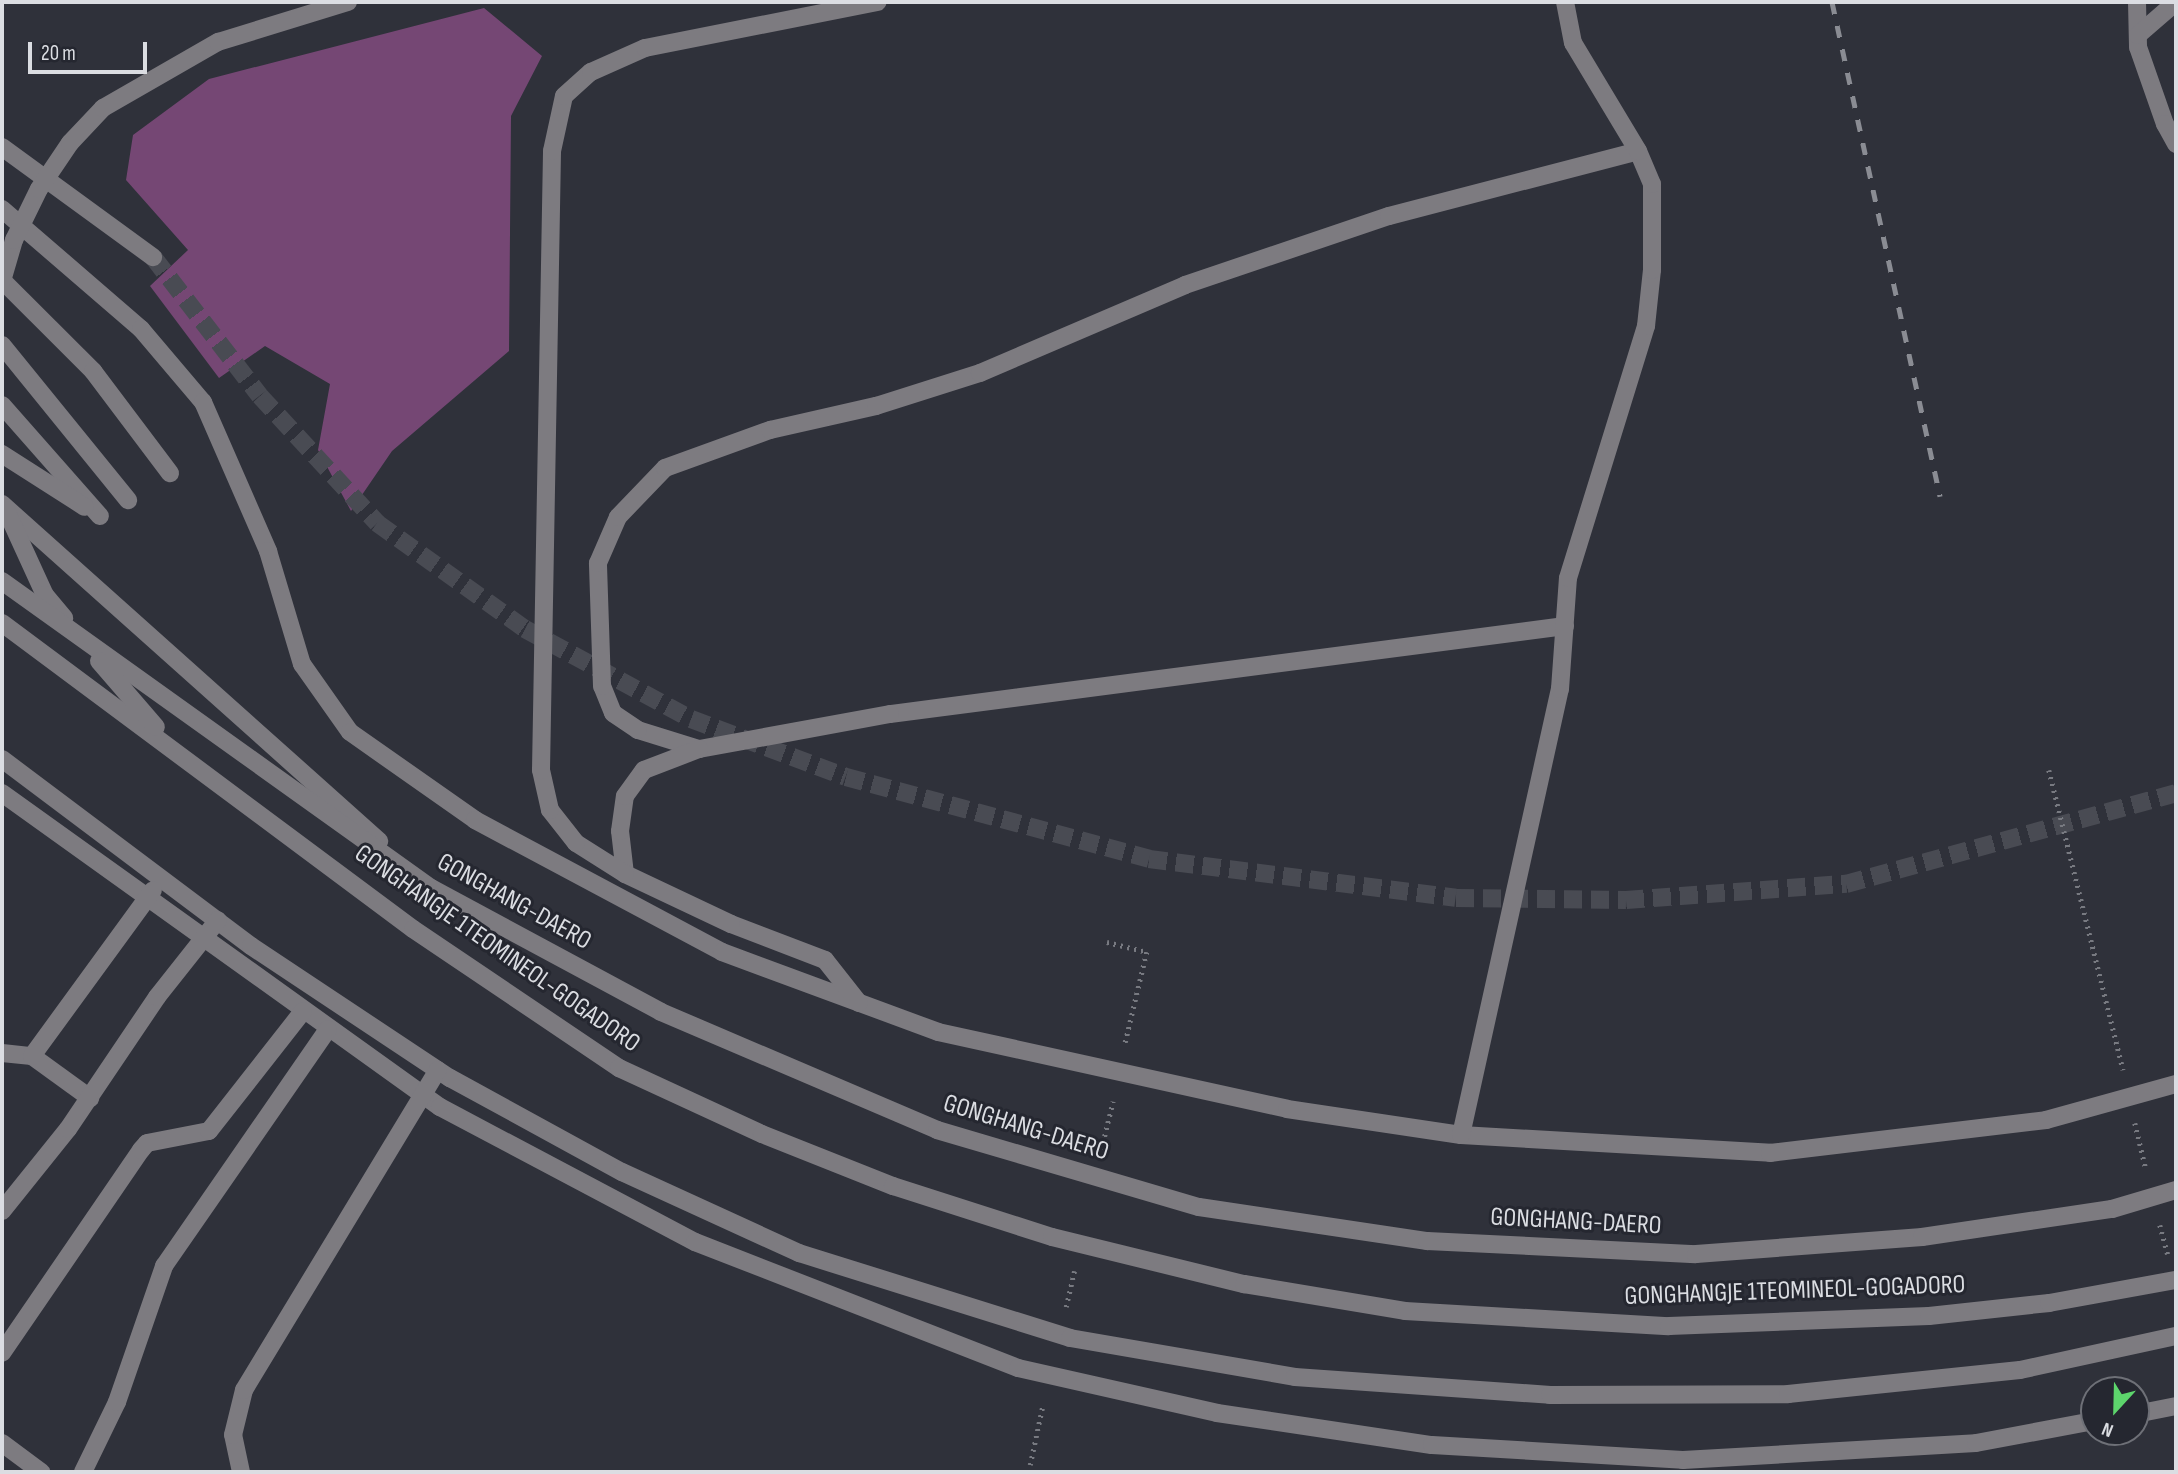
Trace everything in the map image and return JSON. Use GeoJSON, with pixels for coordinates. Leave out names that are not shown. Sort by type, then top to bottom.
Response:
{"type":"FeatureCollection","features":[{"type":"Feature","properties":{"kind":"street"},"geometry":{"type":"LineString","coordinates":[[170,473],[93,371],[2,281],[14,240],[39,189],[70,143],[103,108],[218,41],[348,2]]}},
{"type":"Feature","properties":{"kind":"street"},"geometry":{"type":"LineString","coordinates":[[859,1003],[825,960],[731,924],[625,874],[576,843],[550,810],[541,770],[552,151],[564,96],[591,72],[645,48],[877,2]]}},
{"type":"Feature","properties":{"kind":"street"},"geometry":{"type":"LineString","coordinates":[[1461,1135],[1560,689],[1568,578],[1646,326],[1652,184],[1638,151],[1573,43],[1564,2]]}},
{"type":"Feature","properties":{"kind":"street"},"geometry":{"type":"LineString","coordinates":[[2137,2],[2138,35],[2165,124],[2176,144]]}},
{"type":"Feature","properties":{"kind":"street"},"geometry":{"type":"LineString","coordinates":[[2138,35],[2176,2]]}},
{"type":"Feature","properties":{"kind":"street"},"geometry":{"type":"LineString","coordinates":[[2,146],[153,257]]}},
{"type":"Feature","properties":{"kind":"street"},"geometry":{"type":"LineString","coordinates":[[699,749],[638,730],[613,713],[602,686],[598,563],[618,517],[665,468],[770,430],[876,406],[980,373],[1185,285],[1389,216],[1638,151]]}},
{"type":"Feature","properties":{"kind":"street"},"geometry":{"type":"LineString","coordinates":[[2,209],[141,329],[203,402],[268,551],[302,664],[350,732],[475,820],[722,951],[938,1032],[1287,1109],[1461,1135],[1770,1153],[2046,1120],[2176,1084]]}},
{"type":"Feature","properties":{"kind":"street"},"geometry":{"type":"LineString","coordinates":[[2,345],[128,500]]}},
{"type":"Feature","properties":{"kind":"street"},"geometry":{"type":"LineString","coordinates":[[2,405],[100,516],[2,454]]}},
{"type":"Feature","properties":{"kind":"street"},"geometry":{"type":"LineString","coordinates":[[2,494],[45,595],[177,752]]}},
{"type":"Feature","properties":{"kind":"street"},"geometry":{"type":"LineString","coordinates":[[2,503],[431,888]]}},
{"type":"Feature","properties":{"kind":"street","name":"GONGHANG-DAERO"},"geometry":{"type":"LineString","coordinates":[[2,580],[431,888],[661,1012],[937,1130],[1199,1207],[1427,1241],[1696,1254],[1922,1237],[2112,1209],[2176,1190]]}},
{"type":"Feature","properties":{"kind":"street","name":"GONGHANGJE 1TEOMINEOL-GOGADORO"},"geometry":{"type":"LineString","coordinates":[[2,622],[413,929],[619,1068],[762,1134],[893,1186],[1052,1237],[1244,1284],[1405,1311],[1669,1326],[1929,1316],[2049,1303],[2176,1280]]}},
{"type":"Feature","properties":{"kind":"street"},"geometry":{"type":"LineString","coordinates":[[625,874],[620,831],[625,796],[644,769],[699,749],[942,707],[1565,626]]}},
{"type":"Feature","properties":{"kind":"street"},"geometry":{"type":"LineString","coordinates":[[2,759],[218,920],[438,1070],[622,1172],[799,1253],[1070,1338],[1295,1377],[1550,1395],[1788,1394],[2020,1370],[2176,1336]]}},
{"type":"Feature","properties":{"kind":"street"},"geometry":{"type":"LineString","coordinates":[[2,793],[440,1107],[695,1242],[1018,1368],[1217,1413],[1432,1444],[1684,1460],[1976,1443],[2080,1424]]}},
{"type":"Feature","properties":{"kind":"street"},"geometry":{"type":"LineString","coordinates":[[32,1056],[161,878]]}},
{"type":"Feature","properties":{"kind":"street"},"geometry":{"type":"LineString","coordinates":[[2,1211],[90,1098],[158,997],[218,920]]}},
{"type":"Feature","properties":{"kind":"street"},"geometry":{"type":"LineString","coordinates":[[2,1353],[147,1143],[209,1131],[303,1011]]}},
{"type":"Feature","properties":{"kind":"street"},"geometry":{"type":"LineString","coordinates":[[83,1472],[117,1402],[164,1266],[328,1029]]}},
{"type":"Feature","properties":{"kind":"street"},"geometry":{"type":"LineString","coordinates":[[2,1053],[32,1056],[90,1098]]}},
{"type":"Feature","properties":{"kind":"street"},"geometry":{"type":"LineString","coordinates":[[241,1472],[233,1435],[244,1390],[438,1070]]}},
{"type":"Feature","properties":{"kind":"street"},"geometry":{"type":"LineString","coordinates":[[2150,1411],[2176,1406]]}},
{"type":"Feature","properties":{"kind":"street"},"geometry":{"type":"LineString","coordinates":[[2,1443],[41,1472]]}},
{"type":"Feature","properties":{"kind":"path"},"geometry":{"type":"LineString","coordinates":[[2049,770],[2152,1197],[2176,1280]]}},
{"type":"Feature","properties":{"kind":"shaded area"},"geometry":{"type":"Polygon","coordinates":[[[484,8],[542,56],[511,116],[509,351],[392,451],[351,511],[318,450],[330,384],[265,346],[219,378],[150,286],[188,250],[126,180],[133,135],[209,79],[484,8]]]}},
{"type":"Feature","properties":{"kind":"tunnel"},"geometry":{"type":"LineString","coordinates":[[153,257],[260,396],[377,523],[525,629],[691,719],[846,777],[1149,859],[1456,898],[1626,900],[1846,884],[2176,793]]}},
{"type":"Feature","properties":{"kind":"railway"},"geometry":{"type":"LineString","coordinates":[[1832,2],[1940,496]]}}]}
